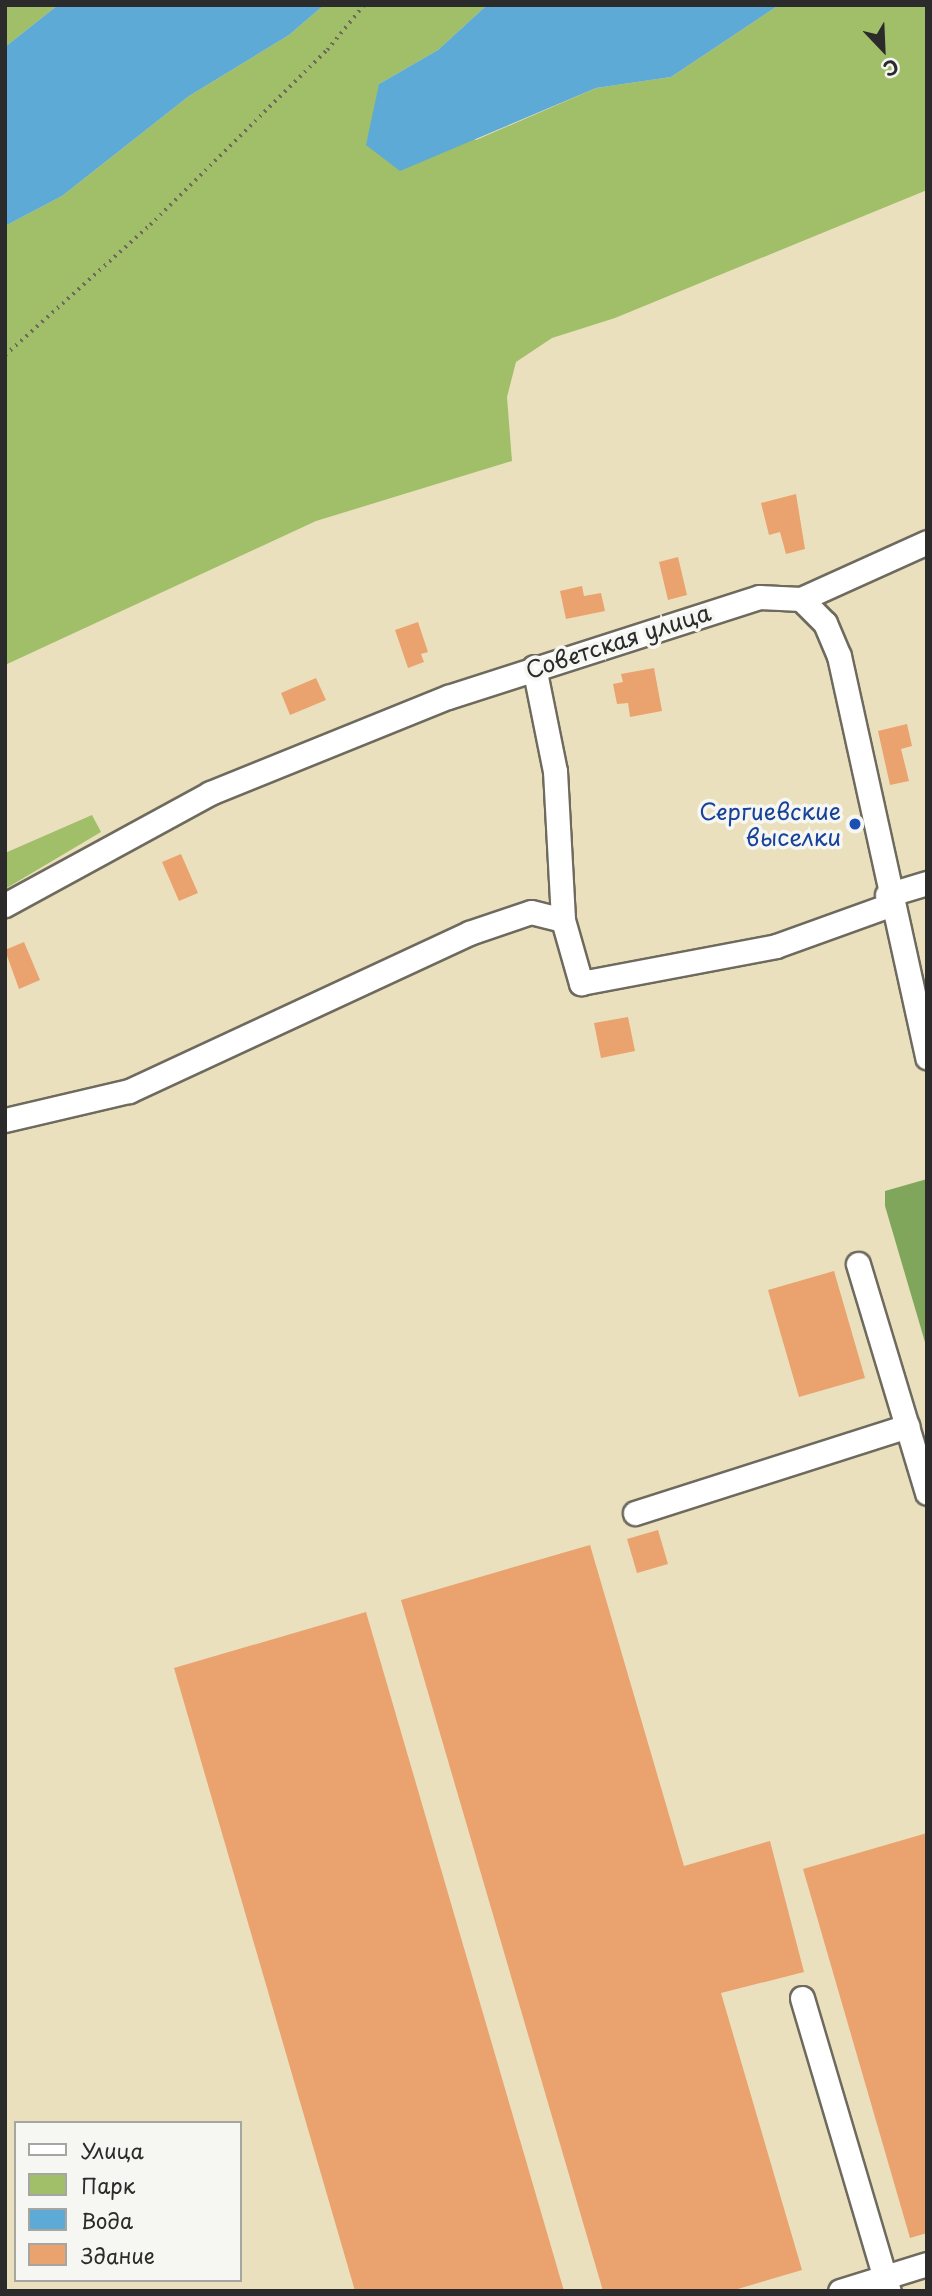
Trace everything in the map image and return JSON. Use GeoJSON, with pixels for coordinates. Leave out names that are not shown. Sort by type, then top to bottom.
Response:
{"type":"FeatureCollection","features":[{"type":"Feature","properties":{"kind":"street"},"geometry":{"type":"LineString","coordinates":[[927,542],[801,599],[825,623],[839,656],[888,900],[927,1057]]}},
{"type":"Feature","properties":{"kind":"street","name":"Советская улица"},"geometry":{"type":"LineString","coordinates":[[5,905],[210,793],[534,667],[759,597],[801,599]]}},
{"type":"Feature","properties":{"kind":"street"},"geometry":{"type":"LineString","coordinates":[[534,667],[555,771],[563,919],[581,983],[776,946],[927,883]]}},
{"type":"Feature","properties":{"kind":"street"},"geometry":{"type":"LineString","coordinates":[[5,1120],[129,1091],[469,933],[531,912],[563,919]]}},
{"type":"Feature","properties":{"kind":"street"},"geometry":{"type":"LineString","coordinates":[[858,1264],[927,1493]]}},
{"type":"Feature","properties":{"kind":"street"},"geometry":{"type":"LineString","coordinates":[[635,1513],[907,1426]]}},
{"type":"Feature","properties":{"kind":"street"},"geometry":{"type":"LineString","coordinates":[[802,1998],[887,2284]]}},
{"type":"Feature","properties":{"kind":"street"},"geometry":{"type":"LineString","coordinates":[[840,2291],[887,2284],[927,2264]]}},
{"type":"Feature","properties":{"kind":"path"},"geometry":{"type":"LineString","coordinates":[[5,355],[150,225],[327,50],[364,5]]}},
{"type":"Feature","properties":{"kind":"green space"},"geometry":{"type":"Polygon","coordinates":[[[5,5],[58,5],[5,47],[5,5]]]}},
{"type":"Feature","properties":{"kind":"green space"},"geometry":{"type":"Polygon","coordinates":[[[324,5],[487,5],[438,50],[379,84],[476,140],[596,88],[671,77],[779,5],[927,5],[927,190],[615,318],[552,338],[516,362],[507,397],[512,461],[316,521],[5,665],[5,226],[62,196],[189,96],[289,35],[324,5]]]}},
{"type":"Feature","properties":{"kind":"green space"},"geometry":{"type":"Polygon","coordinates":[[[92,815],[101,832],[5,889],[5,853],[92,815]]]}},
{"type":"Feature","properties":{"kind":"green space"},"geometry":{"type":"Polygon","coordinates":[[[927,1179],[927,1349],[885,1206],[885,1191],[927,1179]]]}},
{"type":"Feature","properties":{"kind":"water"},"geometry":{"type":"Polygon","coordinates":[[[58,5],[324,5],[289,35],[189,96],[62,196],[5,226],[5,47],[58,5]]]}},
{"type":"Feature","properties":{"kind":"water"},"geometry":{"type":"Polygon","coordinates":[[[487,5],[779,5],[671,77],[596,88],[400,171],[366,145],[379,84],[438,50],[487,5]]]}},
{"type":"Feature","properties":{"kind":"building"},"geometry":{"type":"Polygon","coordinates":[[[796,494],[805,549],[786,554],[780,532],[769,535],[761,503],[796,494]]]}},
{"type":"Feature","properties":{"kind":"building"},"geometry":{"type":"Polygon","coordinates":[[[678,557],[687,595],[668,600],[659,562],[678,557]]]}},
{"type":"Feature","properties":{"kind":"building"},"geometry":{"type":"Polygon","coordinates":[[[582,586],[584,596],[601,593],[605,611],[566,619],[560,591],[582,586]]]}},
{"type":"Feature","properties":{"kind":"building"},"geometry":{"type":"Polygon","coordinates":[[[418,622],[428,652],[421,654],[424,662],[408,668],[395,630],[418,622]]]}},
{"type":"Feature","properties":{"kind":"building"},"geometry":{"type":"Polygon","coordinates":[[[654,668],[662,711],[630,717],[628,703],[617,704],[613,684],[623,682],[621,674],[654,668]]]}},
{"type":"Feature","properties":{"kind":"building"},"geometry":{"type":"Polygon","coordinates":[[[316,678],[326,700],[290,715],[281,693],[316,678]]]}},
{"type":"Feature","properties":{"kind":"building"},"geometry":{"type":"Polygon","coordinates":[[[907,724],[912,746],[901,749],[909,781],[890,785],[878,731],[907,724]]]}},
{"type":"Feature","properties":{"kind":"building"},"geometry":{"type":"Polygon","coordinates":[[[181,854],[198,893],[179,901],[162,862],[181,854]]]}},
{"type":"Feature","properties":{"kind":"building"},"geometry":{"type":"Polygon","coordinates":[[[24,942],[40,980],[19,989],[5,950],[24,942]]]}},
{"type":"Feature","properties":{"kind":"building"},"geometry":{"type":"Polygon","coordinates":[[[628,1017],[635,1051],[601,1058],[594,1023],[628,1017]]]}},
{"type":"Feature","properties":{"kind":"building"},"geometry":{"type":"Polygon","coordinates":[[[834,1271],[865,1378],[799,1397],[768,1290],[834,1271]]]}},
{"type":"Feature","properties":{"kind":"building"},"geometry":{"type":"Polygon","coordinates":[[[658,1530],[668,1564],[637,1573],[627,1539],[658,1530]]]}},
{"type":"Feature","properties":{"kind":"building"},"geometry":{"type":"Polygon","coordinates":[[[590,1545],[684,1866],[770,1841],[804,1972],[721,1993],[802,2270],[731,2291],[603,2291],[401,1600],[590,1545]]]}},
{"type":"Feature","properties":{"kind":"building"},"geometry":{"type":"Polygon","coordinates":[[[366,1612],[564,2291],[355,2291],[174,1668],[366,1612]]]}},
{"type":"Feature","properties":{"kind":"building"},"geometry":{"type":"Polygon","coordinates":[[[927,1833],[927,2233],[910,2238],[803,1869],[927,1833]]]}},
{"type":"Feature","properties":{"kind":"place","name":"Сергиевские выселки"},"geometry":{"type":"Point","coordinates":[855,824]}}]}
